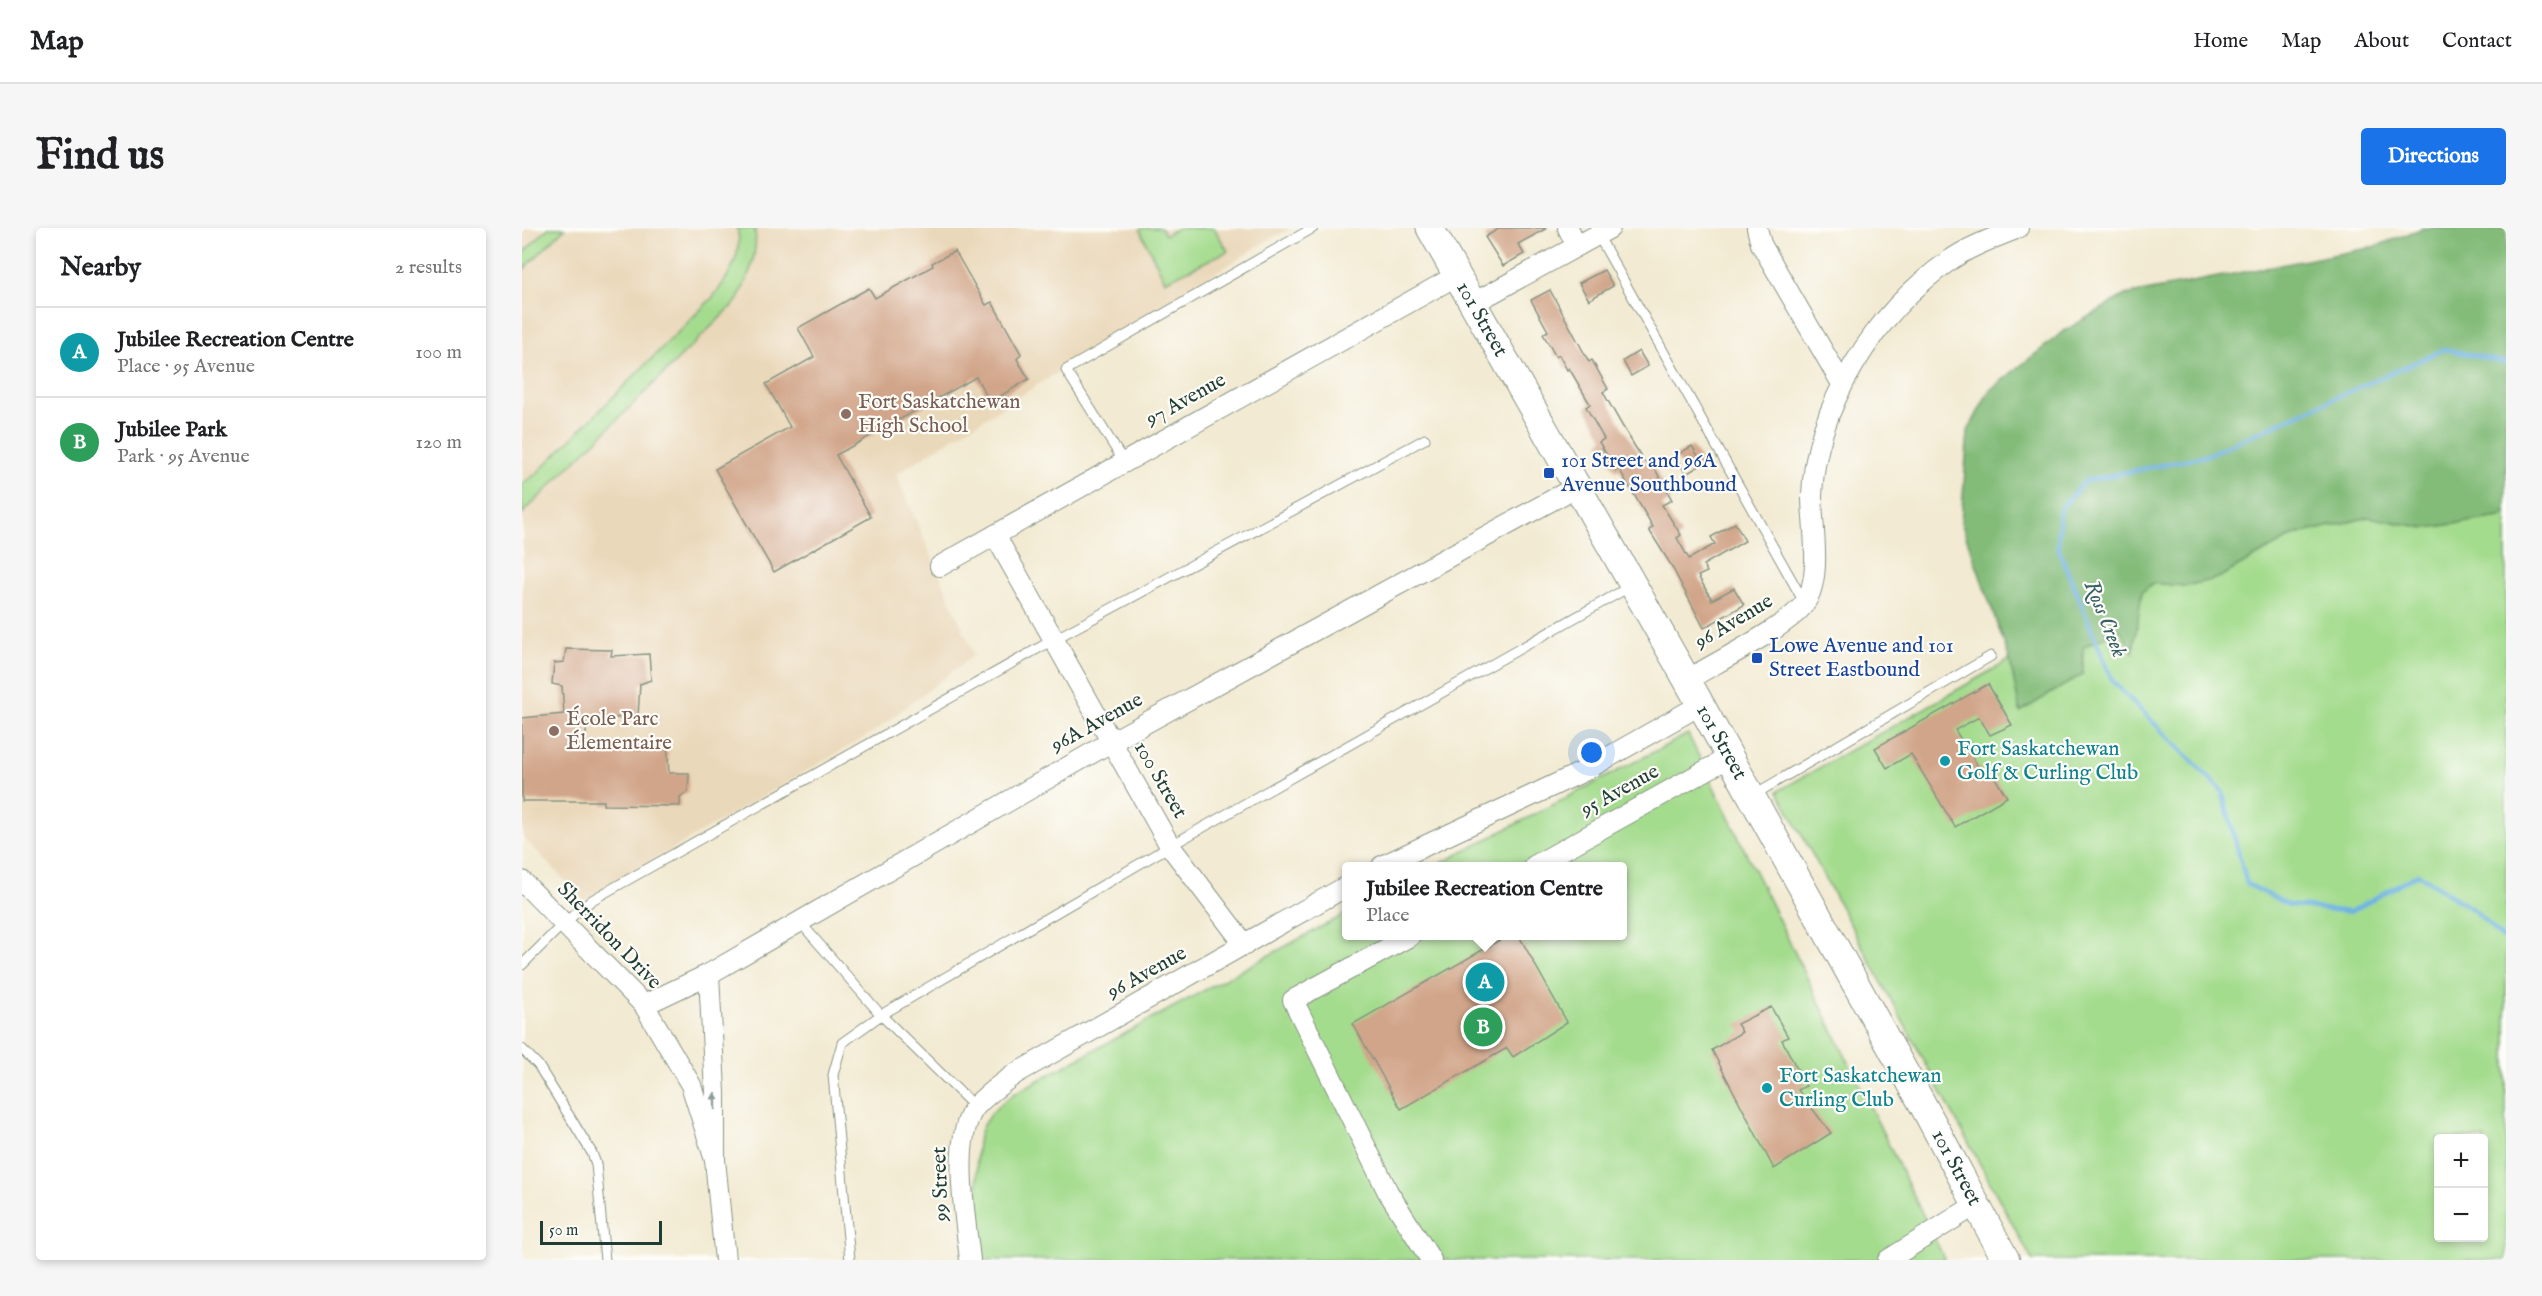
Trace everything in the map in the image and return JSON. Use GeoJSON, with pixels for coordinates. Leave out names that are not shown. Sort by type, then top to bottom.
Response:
{"type":"FeatureCollection","features":[{"type":"Feature","properties":{"kind":"street","name":"101 Street"},"geometry":{"type":"LineString","coordinates":[[1430,228],[1633,585],[2007,1260]]}},
{"type":"Feature","properties":{"kind":"street"},"geometry":{"type":"LineString","coordinates":[[1568,228],[1577,246]]}},
{"type":"Feature","properties":{"kind":"street"},"geometry":{"type":"LineString","coordinates":[[1757,228],[1761,244],[1842,384]]}},
{"type":"Feature","properties":{"kind":"street"},"geometry":{"type":"LineString","coordinates":[[1805,603],[1814,578],[1812,496],[1815,472],[1826,428],[1842,384],[1886,318],[1916,287],[1968,249],[2018,228]]}},
{"type":"Feature","properties":{"kind":"street"},"geometry":{"type":"LineString","coordinates":[[1472,304],[1604,231]]}},
{"type":"Feature","properties":{"kind":"street","name":"97 Avenue"},"geometry":{"type":"LineString","coordinates":[[939,566],[1456,276]]}},
{"type":"Feature","properties":{"kind":"street","name":"96A Avenue"},"geometry":{"type":"LineString","coordinates":[[644,1005],[709,974],[1111,742],[1576,487]]}},
{"type":"Feature","properties":{"kind":"street","name":"100 Street"},"geometry":{"type":"LineString","coordinates":[[995,535],[1170,846],[1245,945]]}},
{"type":"Feature","properties":{"kind":"street","name":"96 Avenue"},"geometry":{"type":"LineString","coordinates":[[1686,680],[1784,622],[1805,603]]}},
{"type":"Feature","properties":{"kind":"street"},"geometry":{"type":"LineString","coordinates":[[1390,862],[1584,771],[1700,705]]}},
{"type":"Feature","properties":{"kind":"street","name":"95 Avenue"},"geometry":{"type":"LineString","coordinates":[[1543,862],[1728,758]]}},
{"type":"Feature","properties":{"kind":"street","name":"Sherridon Drive"},"geometry":{"type":"LineString","coordinates":[[522,881],[644,1005],[691,1085],[715,1160]]}},
{"type":"Feature","properties":{"kind":"street","name":"96 Avenue"},"geometry":{"type":"LineString","coordinates":[[975,1107],[1015,1074],[1342,889]]}},
{"type":"Feature","properties":{"kind":"street"},"geometry":{"type":"LineString","coordinates":[[1403,940],[1293,1000],[1388,1192],[1431,1260]]}},
{"type":"Feature","properties":{"kind":"street","name":"Sherridon Drive"},"geometry":{"type":"LineString","coordinates":[[709,974],[715,1092],[715,1160],[725,1260]]}},
{"type":"Feature","properties":{"kind":"street","name":"99 Street"},"geometry":{"type":"LineString","coordinates":[[970,1260],[961,1156],[964,1130],[975,1107]]}},
{"type":"Feature","properties":{"kind":"street"},"geometry":{"type":"LineString","coordinates":[[1888,1260],[1977,1204]]}},
{"type":"Feature","properties":{"kind":"lane"},"geometry":{"type":"LineString","coordinates":[[1124,462],[1066,370],[1313,228]]}},
{"type":"Feature","properties":{"kind":"lane"},"geometry":{"type":"LineString","coordinates":[[1604,231],[1805,603]]}},
{"type":"Feature","properties":{"kind":"lane"},"geometry":{"type":"LineString","coordinates":[[522,965],[564,923],[592,900],[1053,640],[1425,439]]}},
{"type":"Feature","properties":{"kind":"lane"},"geometry":{"type":"LineString","coordinates":[[850,1260],[833,1075],[842,1043],[881,1015],[1170,846],[1633,585]]}},
{"type":"Feature","properties":{"kind":"lane"},"geometry":{"type":"LineString","coordinates":[[1750,797],[1991,656]]}},
{"type":"Feature","properties":{"kind":"lane"},"geometry":{"type":"LineString","coordinates":[[800,922],[881,1015],[975,1107]]}},
{"type":"Feature","properties":{"kind":"lane"},"geometry":{"type":"LineString","coordinates":[[522,1049],[538,1065],[596,1164],[605,1260]]}},
{"type":"Feature","properties":{"kind":"shaded area"},"geometry":{"type":"Polygon","coordinates":[[[522,228],[1291,228],[1263,243],[896,474],[974,655],[872,733],[584,900],[522,836],[522,228]]]}},
{"type":"Feature","properties":{"kind":"green space"},"geometry":{"type":"Polygon","coordinates":[[[548,228],[565,228],[522,271],[522,254],[548,228]]]}},
{"type":"Feature","properties":{"kind":"green space"},"geometry":{"type":"Polygon","coordinates":[[[737,228],[755,228],[756,238],[752,265],[737,301],[522,514],[522,484],[536,474],[719,290],[736,256],[739,237],[737,228]]]}},
{"type":"Feature","properties":{"kind":"green space"},"geometry":{"type":"Polygon","coordinates":[[[1161,228],[1165,235],[1178,228],[1214,228],[1228,251],[1165,281],[1140,230],[1161,228]]]}},
{"type":"Feature","properties":{"kind":"green space"},"geometry":{"type":"Polygon","coordinates":[[[2423,228],[2506,228],[2506,512],[2500,517],[2426,528],[2369,517],[2294,535],[2218,578],[2186,586],[2153,583],[2142,592],[2133,652],[2120,629],[2083,647],[2083,674],[2020,712],[2010,660],[1961,522],[1968,431],[1989,391],[2064,331],[2125,295],[2374,247],[2423,228]]]}},
{"type":"Feature","properties":{"kind":"green space"},"geometry":{"type":"Polygon","coordinates":[[[2506,512],[2506,1260],[2032,1260],[1778,791],[2010,660],[2021,711],[2082,674],[2082,647],[2120,629],[2133,651],[2142,592],[2153,583],[2186,586],[2218,578],[2294,535],[2369,517],[2426,528],[2500,517],[2506,512]]]}},
{"type":"Feature","properties":{"kind":"green space"},"geometry":{"type":"Polygon","coordinates":[[[1688,734],[1945,1260],[984,1260],[977,1152],[983,1125],[997,1107],[1015,1093],[1342,916],[1342,940],[1627,940],[1627,862],[1444,862],[1688,734]]]}},
{"type":"Feature","properties":{"kind":"building"},"geometry":{"type":"Polygon","coordinates":[[[1500,228],[1547,228],[1518,244],[1524,254],[1503,266],[1485,237],[1500,228]]]}},
{"type":"Feature","properties":{"kind":"building","name":"Fort Saskatchewan High School"},"geometry":{"type":"Polygon","coordinates":[[[955,251],[986,305],[992,302],[1021,354],[1017,359],[1029,379],[990,402],[976,377],[836,455],[871,517],[774,572],[715,469],[790,427],[766,384],[814,357],[798,328],[869,288],[875,298],[955,251]]]}},
{"type":"Feature","properties":{"kind":"building"},"geometry":{"type":"Polygon","coordinates":[[[1604,270],[1613,286],[1589,300],[1579,283],[1604,270]]]}},
{"type":"Feature","properties":{"kind":"building"},"geometry":{"type":"Polygon","coordinates":[[[1550,290],[1589,362],[1592,360],[1608,389],[1603,392],[1623,427],[1645,463],[1650,460],[1672,500],[1662,505],[1681,535],[1677,538],[1689,559],[1715,544],[1711,537],[1735,523],[1745,541],[1703,565],[1707,572],[1698,576],[1712,600],[1734,588],[1744,605],[1704,628],[1671,565],[1649,530],[1653,527],[1619,469],[1616,471],[1599,442],[1604,439],[1586,407],[1590,404],[1569,368],[1567,370],[1559,355],[1556,357],[1543,334],[1548,331],[1531,300],[1550,290]]]}},
{"type":"Feature","properties":{"kind":"building"},"geometry":{"type":"Polygon","coordinates":[[[1639,351],[1648,366],[1631,376],[1623,361],[1639,351]]]}},
{"type":"Feature","properties":{"kind":"building"},"geometry":{"type":"Polygon","coordinates":[[[1692,446],[1703,464],[1686,474],[1675,456],[1692,446]]]}},
{"type":"Feature","properties":{"kind":"building","name":"École Parc Élementaire"},"geometry":{"type":"Polygon","coordinates":[[[566,649],[612,650],[611,656],[649,654],[651,680],[640,684],[638,717],[587,719],[585,746],[667,743],[669,773],[689,773],[688,792],[680,797],[680,806],[603,805],[604,801],[522,801],[522,718],[564,714],[562,686],[552,684],[554,663],[564,662],[566,649]]]}},
{"type":"Feature","properties":{"kind":"building","name":"Fort Saskatchewan Golf & Curling Club"},"geometry":{"type":"Polygon","coordinates":[[[1988,684],[2012,725],[1990,735],[1979,717],[1955,730],[1983,774],[1990,770],[2007,797],[1955,827],[1911,754],[1887,768],[1875,748],[1988,684]]]}},
{"type":"Feature","properties":{"kind":"building"},"geometry":{"type":"Polygon","coordinates":[[[1500,940],[1521,940],[1567,1022],[1513,1057],[1507,1048],[1401,1109],[1353,1024],[1500,940]]]}},
{"type":"Feature","properties":{"kind":"building","name":"Fort Saskatchewan Curling Club"},"geometry":{"type":"Polygon","coordinates":[[[1771,1007],[1788,1037],[1782,1040],[1806,1086],[1798,1090],[1831,1133],[1774,1169],[1712,1050],[1742,1032],[1737,1024],[1771,1007]]]}},
{"type":"Feature","properties":{"kind":"waterway","name":"Ross Creek"},"geometry":{"type":"LineString","coordinates":[[2506,363],[2445,349],[2205,456],[2085,481],[2060,509],[2058,548],[2113,682],[2222,791],[2247,884],[2289,905],[2350,912],[2418,874],[2475,911],[2506,941]]}},
{"type":"Feature","properties":{"kind":"place","name":"Fort Saskatchewan High School"},"geometry":{"type":"Point","coordinates":[846,414]}},
{"type":"Feature","properties":{"kind":"place","name":"101 Street and 96A Avenue Southbound"},"geometry":{"type":"Point","coordinates":[1549,473]}},
{"type":"Feature","properties":{"kind":"place","name":"Lowe Avenue and 101 Street Eastbound"},"geometry":{"type":"Point","coordinates":[1757,658]}},
{"type":"Feature","properties":{"kind":"place","name":"École Parc Élementaire"},"geometry":{"type":"Point","coordinates":[554,731]}},
{"type":"Feature","properties":{"kind":"place","name":"Fort Saskatchewan Golf & Curling Club"},"geometry":{"type":"Point","coordinates":[1945,761]}},
{"type":"Feature","properties":{"kind":"place","name":"Jubilee Recreation Centre"},"geometry":{"type":"Point","coordinates":[1485,982]}},
{"type":"Feature","properties":{"kind":"place","name":"Jubilee Park"},"geometry":{"type":"Point","coordinates":[1483,1027]}},
{"type":"Feature","properties":{"kind":"place","name":"Fort Saskatchewan Curling Club"},"geometry":{"type":"Point","coordinates":[1767,1088]}}]}
